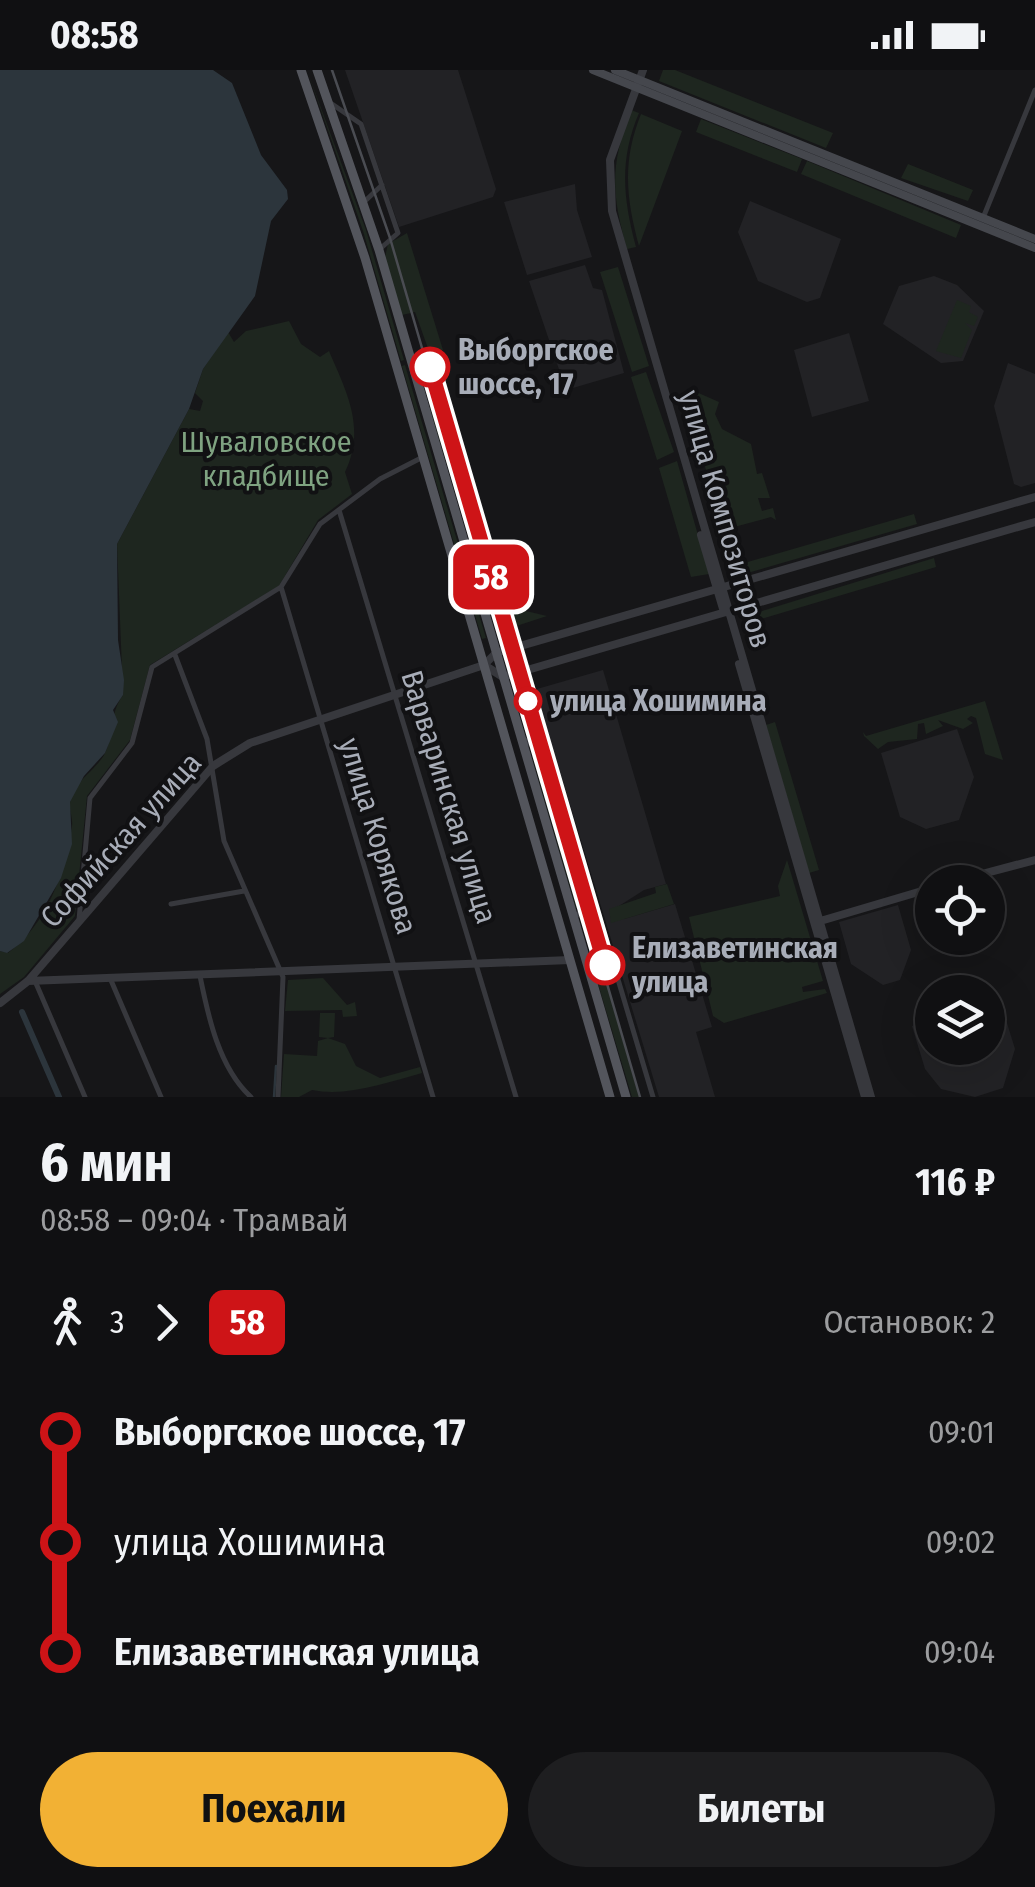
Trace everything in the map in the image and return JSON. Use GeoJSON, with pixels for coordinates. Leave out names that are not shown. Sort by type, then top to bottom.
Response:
{"type":"FeatureCollection","features":[{"type":"Feature","properties":{"kind":"main road"},"geometry":{"type":"LineString","coordinates":[[301,70],[350,210],[610,1097]]}},
{"type":"Feature","properties":{"kind":"main road"},"geometry":{"type":"LineString","coordinates":[[318,70],[379,250],[626,1097]]}},
{"type":"Feature","properties":{"kind":"main road"},"geometry":{"type":"LineString","coordinates":[[593,70],[638,79]]}},
{"type":"Feature","properties":{"kind":"main road"},"geometry":{"type":"LineString","coordinates":[[615,70],[982,222],[1035,248]]}},
{"type":"Feature","properties":{"kind":"main road"},"geometry":{"type":"LineString","coordinates":[[982,222],[1035,239]]}},
{"type":"Feature","properties":{"kind":"street","name":"улица Композиторов"},"geometry":{"type":"LineString","coordinates":[[638,79],[610,160],[612,211],[868,1097]]}},
{"type":"Feature","properties":{"kind":"street"},"geometry":{"type":"LineString","coordinates":[[982,222],[1035,90]]}},
{"type":"Feature","properties":{"kind":"street"},"geometry":{"type":"LineString","coordinates":[[329,102],[361,124],[382,185],[398,233],[379,250]]}},
{"type":"Feature","properties":{"kind":"street"},"geometry":{"type":"LineString","coordinates":[[364,202],[382,185]]}},
{"type":"Feature","properties":{"kind":"street"},"geometry":{"type":"LineString","coordinates":[[79,920],[90,798],[132,743],[152,667],[281,587],[320,524],[380,479],[423,457]]}},
{"type":"Feature","properties":{"kind":"street"},"geometry":{"type":"LineString","coordinates":[[1035,496],[496,653],[484,665],[504,677],[1035,522]]}},
{"type":"Feature","properties":{"kind":"street","name":"Варваринская улица"},"geometry":{"type":"LineString","coordinates":[[339,510],[516,1097]]}},
{"type":"Feature","properties":{"kind":"street","name":"улица Корякова"},"geometry":{"type":"LineString","coordinates":[[281,587],[433,1097]]}},
{"type":"Feature","properties":{"kind":"street"},"geometry":{"type":"LineString","coordinates":[[175,654],[213,766],[224,840],[281,972],[278,1097]]}},
{"type":"Feature","properties":{"kind":"street","name":"Софийская улица"},"geometry":{"type":"LineString","coordinates":[[31,981],[213,766],[250,743],[484,665]]}},
{"type":"Feature","properties":{"kind":"street"},"geometry":{"type":"LineString","coordinates":[[521,736],[553,760],[653,1097]]}},
{"type":"Feature","properties":{"kind":"street"},"geometry":{"type":"LineString","coordinates":[[1005,868],[1035,860]]}},
{"type":"Feature","properties":{"kind":"street"},"geometry":{"type":"LineString","coordinates":[[81,890],[96,900]]}},
{"type":"Feature","properties":{"kind":"street"},"geometry":{"type":"LineString","coordinates":[[171,904],[244,890]]}},
{"type":"Feature","properties":{"kind":"street"},"geometry":{"type":"LineString","coordinates":[[817,922],[915,893]]}},
{"type":"Feature","properties":{"kind":"street"},"geometry":{"type":"LineString","coordinates":[[574,918],[594,898]]}},
{"type":"Feature","properties":{"kind":"street"},"geometry":{"type":"LineString","coordinates":[[0,1003],[31,981],[570,960]]}},
{"type":"Feature","properties":{"kind":"street"},"geometry":{"type":"LineString","coordinates":[[44,961],[45,975],[54,980]]}},
{"type":"Feature","properties":{"kind":"street"},"geometry":{"type":"LineString","coordinates":[[200,976],[214,1034],[239,1084],[251,1097]]}},
{"type":"Feature","properties":{"kind":"street"},"geometry":{"type":"LineString","coordinates":[[110,978],[161,1097]]}},
{"type":"Feature","properties":{"kind":"street"},"geometry":{"type":"LineString","coordinates":[[31,981],[85,1097]]}},
{"type":"Feature","properties":{"kind":"shaded area"},"geometry":{"type":"Polygon","coordinates":[[[0,70],[213,70],[232,83],[261,155],[287,190],[288,199],[271,221],[255,296],[203,369],[189,409],[117,544],[118,640],[124,680],[123,695],[113,710],[118,722],[105,753],[84,776],[70,802],[72,844],[61,878],[24,941],[7,953],[0,951],[0,70]]]}},
{"type":"Feature","properties":{"kind":"shaded area"},"geometry":{"type":"Polygon","coordinates":[[[345,70],[458,70],[496,189],[493,197],[399,227],[345,70]]]}},
{"type":"Feature","properties":{"kind":"shaded area"},"geometry":{"type":"Polygon","coordinates":[[[575,184],[577,210],[592,257],[527,275],[504,202],[575,184]]]}},
{"type":"Feature","properties":{"kind":"shaded area"},"geometry":{"type":"Polygon","coordinates":[[[750,201],[841,239],[820,298],[807,302],[758,281],[738,232],[750,201]]]}},
{"type":"Feature","properties":{"kind":"shaded area"},"geometry":{"type":"Polygon","coordinates":[[[585,265],[593,288],[602,290],[624,373],[566,390],[529,281],[585,265]]]}},
{"type":"Feature","properties":{"kind":"shaded area"},"geometry":{"type":"Polygon","coordinates":[[[934,276],[957,285],[984,311],[963,361],[941,363],[883,324],[899,286],[934,276]]]}},
{"type":"Feature","properties":{"kind":"shaded area"},"geometry":{"type":"Polygon","coordinates":[[[849,333],[869,401],[812,417],[794,350],[849,333]]]}},
{"type":"Feature","properties":{"kind":"shaded area"},"geometry":{"type":"Polygon","coordinates":[[[1008,363],[1035,374],[1035,483],[1021,487],[1014,484],[994,406],[1008,363]]]}},
{"type":"Feature","properties":{"kind":"shaded area"},"geometry":{"type":"Polygon","coordinates":[[[603,670],[666,884],[644,890],[619,906],[624,919],[675,904],[712,1027],[696,1032],[715,1097],[659,1097],[558,765],[546,747],[530,691],[603,670]]]}},
{"type":"Feature","properties":{"kind":"shaded area"},"geometry":{"type":"Polygon","coordinates":[[[957,729],[974,777],[959,820],[926,829],[900,817],[881,753],[957,729]]]}},
{"type":"Feature","properties":{"kind":"shaded area"},"geometry":{"type":"Polygon","coordinates":[[[898,905],[911,950],[900,980],[883,985],[851,964],[839,922],[898,905]]]}},
{"type":"Feature","properties":{"kind":"shaded area"},"geometry":{"type":"Polygon","coordinates":[[[1005,1016],[1015,1049],[1003,1088],[975,1097],[941,1089],[924,1065],[1005,1065],[1005,1016]]]}},
{"type":"Feature","properties":{"kind":"green space"},"geometry":{"type":"Polygon","coordinates":[[[307,70],[366,230],[404,360],[401,361],[363,231],[307,70]]]}},
{"type":"Feature","properties":{"kind":"green space"},"geometry":{"type":"Polygon","coordinates":[[[663,70],[675,70],[833,133],[826,148],[659,81],[663,70]]]}},
{"type":"Feature","properties":{"kind":"green space"},"geometry":{"type":"Polygon","coordinates":[[[631,110],[639,113],[628,147],[625,179],[636,247],[627,249],[615,179],[619,147],[631,110]]]}},
{"type":"Feature","properties":{"kind":"green space"},"geometry":{"type":"Polygon","coordinates":[[[641,114],[682,131],[639,246],[628,180],[631,148],[641,114]]]}},
{"type":"Feature","properties":{"kind":"green space"},"geometry":{"type":"Polygon","coordinates":[[[701,119],[802,159],[797,172],[696,132],[701,119]]]}},
{"type":"Feature","properties":{"kind":"green space"},"geometry":{"type":"Polygon","coordinates":[[[807,161],[961,225],[956,238],[801,174],[807,161]]]}},
{"type":"Feature","properties":{"kind":"green space"},"geometry":{"type":"Polygon","coordinates":[[[908,164],[973,190],[968,201],[901,178],[908,164]]]}},
{"type":"Feature","properties":{"kind":"green space"},"geometry":{"type":"Polygon","coordinates":[[[407,233],[443,350],[430,354],[415,312],[402,315],[385,257],[388,244],[407,233]]]}},
{"type":"Feature","properties":{"kind":"green space"},"geometry":{"type":"Polygon","coordinates":[[[618,267],[649,366],[632,372],[600,272],[618,267]]]}},
{"type":"Feature","properties":{"kind":"green space"},"geometry":{"type":"Polygon","coordinates":[[[957,300],[971,306],[969,312],[978,317],[974,326],[965,323],[972,330],[961,358],[936,351],[957,300]]]}},
{"type":"Feature","properties":{"kind":"green space","name":"Шуваловское кладбище"},"geometry":{"type":"Polygon","coordinates":[[[289,321],[301,344],[320,357],[329,351],[348,396],[354,440],[345,472],[352,494],[318,520],[279,586],[150,665],[130,740],[87,796],[75,916],[24,977],[0,994],[0,951],[8,953],[22,941],[52,896],[69,844],[72,795],[105,753],[123,695],[117,544],[189,409],[200,411],[203,401],[195,393],[203,369],[228,332],[234,342],[246,331],[289,321]]]}},
{"type":"Feature","properties":{"kind":"green space"},"geometry":{"type":"Polygon","coordinates":[[[405,365],[486,638],[482,639],[402,366],[405,365]]]}},
{"type":"Feature","properties":{"kind":"green space"},"geometry":{"type":"Polygon","coordinates":[[[646,372],[674,452],[657,460],[631,377],[646,372]]]}},
{"type":"Feature","properties":{"kind":"green space"},"geometry":{"type":"Polygon","coordinates":[[[694,391],[719,402],[715,414],[722,429],[751,444],[757,474],[762,473],[770,498],[758,498],[762,511],[773,508],[776,520],[771,517],[723,530],[721,522],[728,519],[723,504],[716,506],[685,395],[694,391]]]}},
{"type":"Feature","properties":{"kind":"green space"},"geometry":{"type":"Polygon","coordinates":[[[429,407],[438,409],[483,565],[480,570],[429,407]]]}},
{"type":"Feature","properties":{"kind":"green space"},"geometry":{"type":"Polygon","coordinates":[[[677,461],[709,574],[691,577],[659,468],[677,461]]]}},
{"type":"Feature","properties":{"kind":"green space"},"geometry":{"type":"Polygon","coordinates":[[[914,514],[917,524],[737,576],[734,566],[914,514]]]}},
{"type":"Feature","properties":{"kind":"green space"},"geometry":{"type":"Polygon","coordinates":[[[934,558],[936,567],[751,622],[749,615],[934,558]]]}},
{"type":"Feature","properties":{"kind":"green space"},"geometry":{"type":"Polygon","coordinates":[[[490,570],[503,576],[515,573],[526,611],[547,616],[507,629],[490,570]]]}},
{"type":"Feature","properties":{"kind":"green space"},"geometry":{"type":"Polygon","coordinates":[[[985,701],[1003,760],[985,754],[976,718],[971,716],[967,719],[973,723],[963,729],[938,720],[943,726],[926,734],[924,723],[918,724],[917,739],[888,742],[878,749],[864,736],[863,732],[866,736],[985,701]]]}},
{"type":"Feature","properties":{"kind":"green space"},"geometry":{"type":"Polygon","coordinates":[[[775,722],[819,870],[809,873],[766,725],[775,722]]]}},
{"type":"Feature","properties":{"kind":"green space"},"geometry":{"type":"Polygon","coordinates":[[[539,755],[583,905],[580,908],[576,908],[532,756],[539,755]]]}},
{"type":"Feature","properties":{"kind":"green space"},"geometry":{"type":"Polygon","coordinates":[[[787,860],[823,981],[802,987],[803,992],[825,989],[827,993],[724,1023],[713,1016],[689,917],[780,896],[778,886],[787,860]]]}},
{"type":"Feature","properties":{"kind":"green space"},"geometry":{"type":"Polygon","coordinates":[[[667,884],[674,904],[611,923],[609,909],[656,893],[655,887],[667,884]]]}},
{"type":"Feature","properties":{"kind":"green space"},"geometry":{"type":"Polygon","coordinates":[[[601,965],[639,1097],[632,1097],[593,967],[601,965]]]}},
{"type":"Feature","properties":{"kind":"green space"},"geometry":{"type":"Polygon","coordinates":[[[323,978],[347,1005],[355,1002],[357,1016],[343,1017],[342,1010],[285,1011],[288,980],[323,978]]]}},
{"type":"Feature","properties":{"kind":"green space"},"geometry":{"type":"Polygon","coordinates":[[[320,1013],[335,1013],[334,1037],[319,1037],[320,1013]]]}},
{"type":"Feature","properties":{"kind":"green space"},"geometry":{"type":"Polygon","coordinates":[[[328,1038],[345,1044],[356,1066],[380,1078],[420,1067],[422,1073],[352,1090],[312,1090],[299,1097],[281,1097],[284,1054],[317,1056],[318,1041],[328,1038]]]}},
{"type":"Feature","properties":{"kind":"waterway"},"geometry":{"type":"LineString","coordinates":[[22,1012],[59,1097]]}},
{"type":"Feature","properties":{"kind":"waterway"},"geometry":{"type":"LineString","coordinates":[[274,1097],[276,1066]]}},
{"type":"Feature","properties":{"kind":"tram line"},"geometry":{"type":"LineString","coordinates":[[332,70],[390,238],[640,1097]]}},
{"type":"Feature","properties":{"kind":"tram line","name":"58"},"geometry":{"type":"LineString","coordinates":[[430,367],[605,965]]}},
{"type":"Feature","properties":{"kind":"place","name":"Выборгское шоссе, 17"},"geometry":{"type":"Point","coordinates":[430,367]}},
{"type":"Feature","properties":{"kind":"place","name":"улица Хошимина"},"geometry":{"type":"Point","coordinates":[528,701]}},
{"type":"Feature","properties":{"kind":"place","name":"Елизаветинская улица"},"geometry":{"type":"Point","coordinates":[605,965]}}]}
